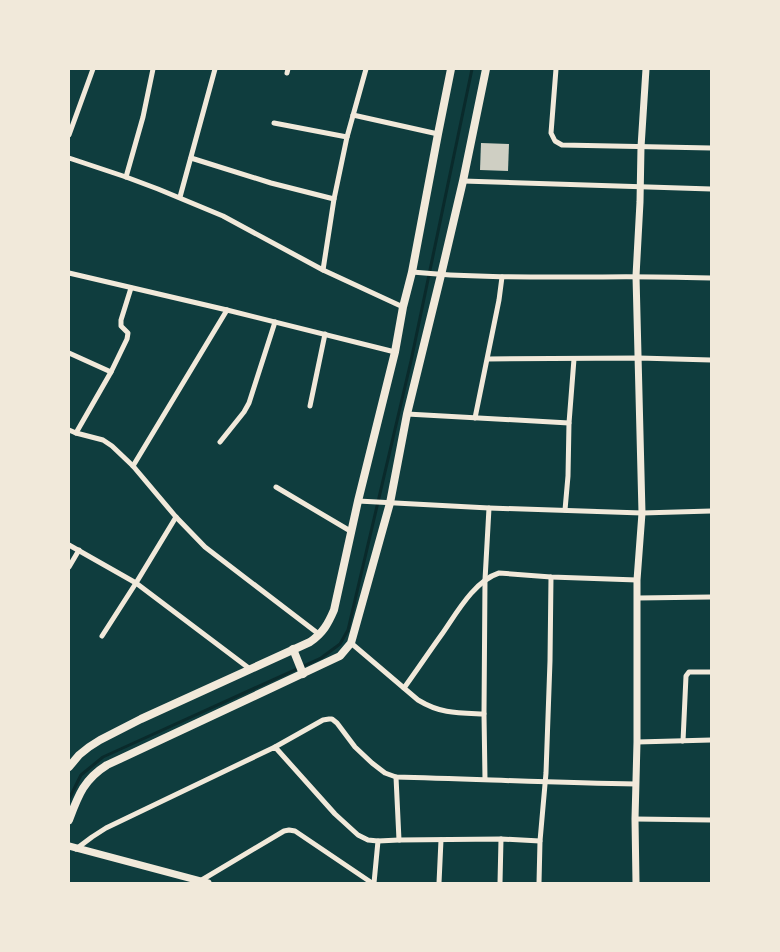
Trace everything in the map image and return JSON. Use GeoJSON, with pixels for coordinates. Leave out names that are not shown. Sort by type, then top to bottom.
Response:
{"type":"FeatureCollection","features":[{"type":"Feature","properties":{"kind":"main road"},"geometry":{"type":"LineString","coordinates":[[69,767],[89,747],[141,719],[250,670],[295,653],[320,635],[328,624],[334,610],[352,532],[362,501],[403,307],[416,272],[438,134],[451,69]]}},
{"type":"Feature","properties":{"kind":"main road"},"geometry":{"type":"LineString","coordinates":[[69,820],[78,796],[97,771],[302,672],[340,656],[352,643],[390,503],[407,414],[463,181],[486,69]]}},
{"type":"Feature","properties":{"kind":"main road"},"geometry":{"type":"LineString","coordinates":[[295,653],[302,672]]}},
{"type":"Feature","properties":{"kind":"street"},"geometry":{"type":"LineString","coordinates":[[69,135],[71,120],[93,69]]}},
{"type":"Feature","properties":{"kind":"street"},"geometry":{"type":"LineString","coordinates":[[126,177],[143,117],[152,69]]}},
{"type":"Feature","properties":{"kind":"street"},"geometry":{"type":"LineString","coordinates":[[180,197],[215,69]]}},
{"type":"Feature","properties":{"kind":"street"},"geometry":{"type":"LineString","coordinates":[[323,270],[334,199],[347,137],[366,69]]}},
{"type":"Feature","properties":{"kind":"street"},"geometry":{"type":"LineString","coordinates":[[556,69],[551,133],[555,141],[562,145],[711,148]]}},
{"type":"Feature","properties":{"kind":"street"},"geometry":{"type":"LineString","coordinates":[[636,883],[637,580],[642,513],[636,276],[646,69]]}},
{"type":"Feature","properties":{"kind":"street"},"geometry":{"type":"LineString","coordinates":[[353,115],[438,134]]}},
{"type":"Feature","properties":{"kind":"street"},"geometry":{"type":"LineString","coordinates":[[274,123],[347,137]]}},
{"type":"Feature","properties":{"kind":"street"},"geometry":{"type":"LineString","coordinates":[[69,158],[180,197],[239,224],[323,270],[403,307]]}},
{"type":"Feature","properties":{"kind":"street"},"geometry":{"type":"LineString","coordinates":[[191,158],[271,183],[334,199]]}},
{"type":"Feature","properties":{"kind":"street"},"geometry":{"type":"LineString","coordinates":[[463,181],[711,189]]}},
{"type":"Feature","properties":{"kind":"street"},"geometry":{"type":"LineString","coordinates":[[416,272],[439,275],[502,277],[636,276],[711,278]]}},
{"type":"Feature","properties":{"kind":"street"},"geometry":{"type":"LineString","coordinates":[[69,274],[227,310],[395,352]]}},
{"type":"Feature","properties":{"kind":"street"},"geometry":{"type":"LineString","coordinates":[[476,418],[502,277]]}},
{"type":"Feature","properties":{"kind":"street"},"geometry":{"type":"LineString","coordinates":[[76,433],[126,342],[128,333],[122,326],[121,320],[131,288]]}},
{"type":"Feature","properties":{"kind":"street"},"geometry":{"type":"LineString","coordinates":[[134,466],[227,310]]}},
{"type":"Feature","properties":{"kind":"street"},"geometry":{"type":"LineString","coordinates":[[220,442],[249,403],[275,322]]}},
{"type":"Feature","properties":{"kind":"street"},"geometry":{"type":"LineString","coordinates":[[310,406],[325,334]]}},
{"type":"Feature","properties":{"kind":"street"},"geometry":{"type":"LineString","coordinates":[[69,354],[111,372]]}},
{"type":"Feature","properties":{"kind":"street"},"geometry":{"type":"LineString","coordinates":[[488,359],[639,358],[711,360]]}},
{"type":"Feature","properties":{"kind":"street"},"geometry":{"type":"LineString","coordinates":[[565,510],[574,359]]}},
{"type":"Feature","properties":{"kind":"street"},"geometry":{"type":"LineString","coordinates":[[407,414],[569,423]]}},
{"type":"Feature","properties":{"kind":"street"},"geometry":{"type":"LineString","coordinates":[[69,430],[98,439],[112,446],[134,466],[176,517],[205,547],[320,635]]}},
{"type":"Feature","properties":{"kind":"street"},"geometry":{"type":"LineString","coordinates":[[276,487],[352,532]]}},
{"type":"Feature","properties":{"kind":"street"},"geometry":{"type":"LineString","coordinates":[[362,501],[489,508],[642,513],[711,511]]}},
{"type":"Feature","properties":{"kind":"street"},"geometry":{"type":"LineString","coordinates":[[485,780],[484,580],[489,508]]}},
{"type":"Feature","properties":{"kind":"street"},"geometry":{"type":"LineString","coordinates":[[102,636],[176,517]]}},
{"type":"Feature","properties":{"kind":"street"},"geometry":{"type":"LineString","coordinates":[[69,544],[136,583],[250,670]]}},
{"type":"Feature","properties":{"kind":"street"},"geometry":{"type":"LineString","coordinates":[[69,567],[79,550]]}},
{"type":"Feature","properties":{"kind":"street"},"geometry":{"type":"LineString","coordinates":[[404,688],[467,598],[491,575],[499,573],[637,580]]}},
{"type":"Feature","properties":{"kind":"street"},"geometry":{"type":"LineString","coordinates":[[539,883],[550,661],[551,577]]}},
{"type":"Feature","properties":{"kind":"street"},"geometry":{"type":"LineString","coordinates":[[638,598],[711,597]]}},
{"type":"Feature","properties":{"kind":"street"},"geometry":{"type":"LineString","coordinates":[[352,643],[418,700],[435,709],[448,712],[484,714]]}},
{"type":"Feature","properties":{"kind":"street"},"geometry":{"type":"LineString","coordinates":[[683,741],[686,676],[690,672],[711,672]]}},
{"type":"Feature","properties":{"kind":"street"},"geometry":{"type":"LineString","coordinates":[[73,848],[106,828],[275,747],[323,720],[329,719],[337,723],[355,747],[372,763],[385,773],[396,777],[545,783],[636,784]]}},
{"type":"Feature","properties":{"kind":"street"},"geometry":{"type":"LineString","coordinates":[[637,742],[711,740]]}},
{"type":"Feature","properties":{"kind":"street"},"geometry":{"type":"LineString","coordinates":[[275,747],[335,814],[358,835],[368,840],[501,839],[540,841]]}},
{"type":"Feature","properties":{"kind":"street"},"geometry":{"type":"LineString","coordinates":[[396,777],[399,840]]}},
{"type":"Feature","properties":{"kind":"street"},"geometry":{"type":"LineString","coordinates":[[635,819],[711,820]]}},
{"type":"Feature","properties":{"kind":"street"},"geometry":{"type":"LineString","coordinates":[[200,881],[284,831],[289,830],[295,831],[373,883],[378,841]]}},
{"type":"Feature","properties":{"kind":"street"},"geometry":{"type":"LineString","coordinates":[[500,883],[501,839]]}},
{"type":"Feature","properties":{"kind":"street"},"geometry":{"type":"LineString","coordinates":[[440,883],[441,840]]}},
{"type":"Feature","properties":{"kind":"street"},"geometry":{"type":"LineString","coordinates":[[73,848],[208,883]]}},
{"type":"Feature","properties":{"kind":"building"},"geometry":{"type":"Polygon","coordinates":[[[481,143],[509,144],[508,171],[480,170],[481,143]]]}},
{"type":"Feature","properties":{"kind":"waterway"},"geometry":{"type":"LineString","coordinates":[[69,799],[81,775],[103,757],[321,658],[340,644],[348,630],[411,361],[472,69]]}}]}
